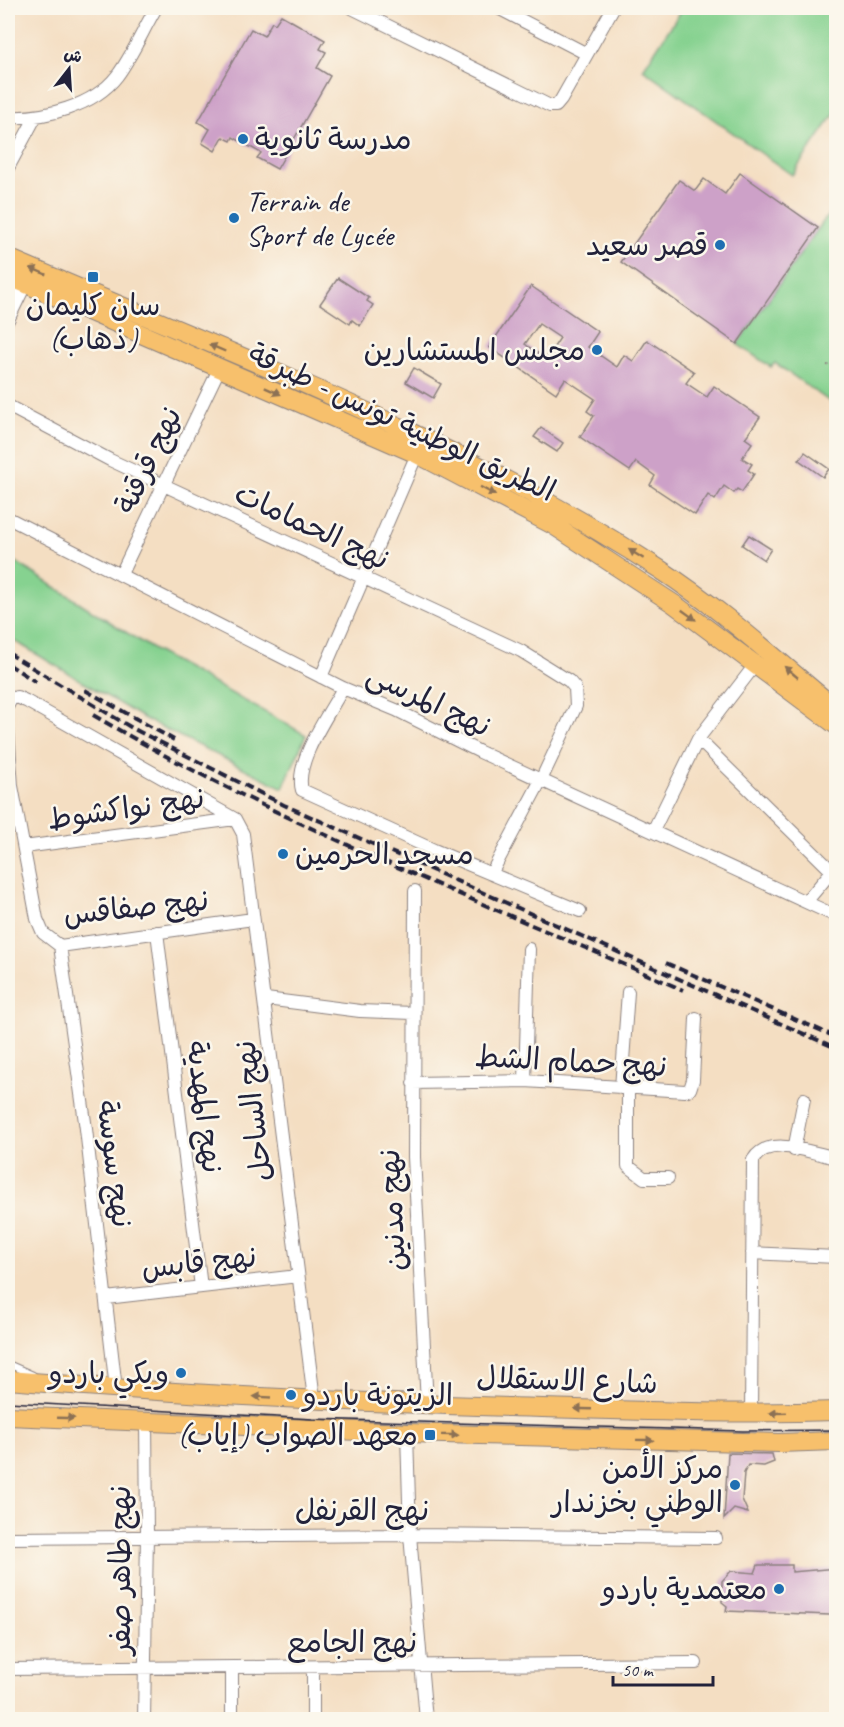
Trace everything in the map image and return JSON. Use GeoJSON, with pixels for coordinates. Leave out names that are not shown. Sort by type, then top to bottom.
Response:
{"type":"FeatureCollection","features":[{"type":"Feature","properties":{"kind":"main road","name":"الطريق الوطنية تونس - طبرقة"},"geometry":{"type":"LineString","coordinates":[[8,258],[393,424],[561,509],[663,571],[714,608],[837,709]]}},
{"type":"Feature","properties":{"kind":"main road","name":"الطريق الوطنية تونس - طبرقة"},"geometry":{"type":"LineString","coordinates":[[8,276],[417,453],[579,540],[674,604],[837,725]]}},
{"type":"Feature","properties":{"kind":"main road","name":"شارع الاستقلال"},"geometry":{"type":"LineString","coordinates":[[8,1380],[117,1389],[314,1400],[752,1414],[837,1411]]}},
{"type":"Feature","properties":{"kind":"main road","name":"شارع الاستقلال"},"geometry":{"type":"LineString","coordinates":[[8,1416],[146,1420],[407,1433],[779,1443],[837,1441]]}},
{"type":"Feature","properties":{"kind":"street"},"geometry":{"type":"LineString","coordinates":[[8,117],[36,116],[76,105],[95,96],[117,76],[156,8]]}},
{"type":"Feature","properties":{"kind":"street"},"geometry":{"type":"LineString","coordinates":[[352,8],[550,106],[556,106],[561,100],[613,8]]}},
{"type":"Feature","properties":{"kind":"street"},"geometry":{"type":"LineString","coordinates":[[498,8],[587,54]]}},
{"type":"Feature","properties":{"kind":"street"},"geometry":{"type":"LineString","coordinates":[[8,168],[36,116]]}},
{"type":"Feature","properties":{"kind":"street"},"geometry":{"type":"LineString","coordinates":[[8,320],[26,283]]}},
{"type":"Feature","properties":{"kind":"street","name":"نهج قرقنة"},"geometry":{"type":"LineString","coordinates":[[121,574],[220,367]]}},
{"type":"Feature","properties":{"kind":"street","name":"نهج الحمامات"},"geometry":{"type":"LineString","coordinates":[[8,406],[110,460],[530,657],[570,681],[575,688],[576,706],[541,780]]}},
{"type":"Feature","properties":{"kind":"street"},"geometry":{"type":"LineString","coordinates":[[321,677],[417,453]]}},
{"type":"Feature","properties":{"kind":"street","name":"نهج المرسى"},"geometry":{"type":"LineString","coordinates":[[8,518],[121,574],[254,645],[343,688],[837,916]]}},
{"type":"Feature","properties":{"kind":"street"},"geometry":{"type":"LineString","coordinates":[[653,831],[698,740],[754,664]]}},
{"type":"Feature","properties":{"kind":"street"},"geometry":{"type":"LineString","coordinates":[[343,688],[302,765],[300,781],[302,790],[580,911]]}},
{"type":"Feature","properties":{"kind":"street"},"geometry":{"type":"LineString","coordinates":[[8,705],[10,699],[17,697],[235,819]]}},
{"type":"Feature","properties":{"kind":"street"},"geometry":{"type":"LineString","coordinates":[[8,730],[12,786],[24,848]]}},
{"type":"Feature","properties":{"kind":"street"},"geometry":{"type":"LineString","coordinates":[[698,740],[834,873],[806,902]]}},
{"type":"Feature","properties":{"kind":"street"},"geometry":{"type":"LineString","coordinates":[[491,874],[541,780]]}},
{"type":"Feature","properties":{"kind":"street","name":"نهج نواكشوط"},"geometry":{"type":"LineString","coordinates":[[24,848],[235,819]]}},
{"type":"Feature","properties":{"kind":"street","name":"نهج الساحل"},"geometry":{"type":"LineString","coordinates":[[235,819],[243,834],[253,920],[266,999],[314,1400]]}},
{"type":"Feature","properties":{"kind":"street","name":"نهج صفاقس"},"geometry":{"type":"LineString","coordinates":[[24,848],[38,919],[43,933],[60,946],[253,920]]}},
{"type":"Feature","properties":{"kind":"street","name":"نهج مدنين"},"geometry":{"type":"LineString","coordinates":[[415,891],[413,1083],[427,1404]]}},
{"type":"Feature","properties":{"kind":"street","name":"نهج المهدية"},"geometry":{"type":"LineString","coordinates":[[157,932],[201,1287]]}},
{"type":"Feature","properties":{"kind":"street","name":"نهج سوسة"},"geometry":{"type":"LineString","coordinates":[[60,946],[117,1389]]}},
{"type":"Feature","properties":{"kind":"street"},"geometry":{"type":"LineString","coordinates":[[525,1081],[529,949]]}},
{"type":"Feature","properties":{"kind":"street"},"geometry":{"type":"LineString","coordinates":[[628,992],[625,1089],[628,1166],[644,1178],[668,1178]]}},
{"type":"Feature","properties":{"kind":"street"},"geometry":{"type":"LineString","coordinates":[[266,999],[360,1011],[413,1013]]}},
{"type":"Feature","properties":{"kind":"street","name":"نهج حمام الشط"},"geometry":{"type":"LineString","coordinates":[[413,1083],[525,1081],[682,1091],[690,1089],[694,1075],[696,1018]]}},
{"type":"Feature","properties":{"kind":"street"},"geometry":{"type":"LineString","coordinates":[[794,1150],[804,1099]]}},
{"type":"Feature","properties":{"kind":"street"},"geometry":{"type":"LineString","coordinates":[[752,1414],[753,1160],[757,1153],[771,1146],[837,1158]]}},
{"type":"Feature","properties":{"kind":"street"},"geometry":{"type":"LineString","coordinates":[[752,1253],[837,1257]]}},
{"type":"Feature","properties":{"kind":"street","name":"نهج قابس"},"geometry":{"type":"LineString","coordinates":[[106,1298],[298,1276]]}},
{"type":"Feature","properties":{"kind":"street","name":"نهج طاهر صفر"},"geometry":{"type":"LineString","coordinates":[[144,1719],[146,1420]]}},
{"type":"Feature","properties":{"kind":"street"},"geometry":{"type":"LineString","coordinates":[[407,1433],[410,1535],[426,1719]]}},
{"type":"Feature","properties":{"kind":"street","name":"نهج القرنفل"},"geometry":{"type":"LineString","coordinates":[[8,1538],[147,1535],[716,1538]]}},
{"type":"Feature","properties":{"kind":"street","name":"نهج الجامع"},"geometry":{"type":"LineString","coordinates":[[8,1669],[232,1669],[696,1663]]}},
{"type":"Feature","properties":{"kind":"street"},"geometry":{"type":"LineString","coordinates":[[313,1667],[313,1719]]}},
{"type":"Feature","properties":{"kind":"street"},"geometry":{"type":"LineString","coordinates":[[232,1669],[232,1719]]}},
{"type":"Feature","properties":{"kind":"lane"},"geometry":{"type":"LineString","coordinates":[[8,1364],[53,1384]]}},
{"type":"Feature","properties":{"kind":"path"},"geometry":{"type":"LineString","coordinates":[[827,365],[837,366]]}},
{"type":"Feature","properties":{"kind":"green space"},"geometry":{"type":"Polygon","coordinates":[[[683,8],[836,8],[836,112],[792,175],[643,69],[683,8]]]}},
{"type":"Feature","properties":{"kind":"green space"},"geometry":{"type":"Polygon","coordinates":[[[835,205],[836,406],[775,363],[771,367],[737,344],[835,205]]]}},
{"type":"Feature","properties":{"kind":"green space"},"geometry":{"type":"Polygon","coordinates":[[[8,557],[154,650],[306,735],[283,788],[143,718],[8,637],[8,557]]]}},
{"type":"Feature","properties":{"kind":"building"},"geometry":{"type":"Polygon","coordinates":[[[281,15],[325,40],[320,49],[326,52],[317,68],[330,76],[277,169],[257,158],[261,153],[233,137],[231,141],[223,137],[215,151],[202,143],[210,129],[198,122],[251,29],[264,36],[272,22],[275,24],[281,15]]]}},
{"type":"Feature","properties":{"kind":"building","name":"قصر سعيد"},"geometry":{"type":"Polygon","coordinates":[[[740,173],[818,228],[737,344],[621,262],[679,180],[695,191],[704,179],[725,194],[740,173]]]}},
{"type":"Feature","properties":{"kind":"building"},"geometry":{"type":"Polygon","coordinates":[[[338,278],[369,298],[367,301],[373,305],[360,326],[352,320],[350,324],[320,304],[338,278]]]}},
{"type":"Feature","properties":{"kind":"building"},"geometry":{"type":"Polygon","coordinates":[[[531,286],[598,332],[588,347],[617,367],[624,355],[633,361],[647,340],[694,372],[686,383],[707,397],[714,386],[760,417],[745,438],[752,443],[742,458],[752,464],[748,470],[754,474],[742,492],[737,489],[734,493],[724,486],[715,500],[708,495],[695,515],[650,485],[655,476],[636,462],[630,471],[580,437],[594,416],[587,411],[595,399],[565,379],[556,393],[489,347],[531,286]],[[539,324],[525,344],[546,359],[560,338],[539,324]]]}},
{"type":"Feature","properties":{"kind":"building"},"geometry":{"type":"Polygon","coordinates":[[[414,368],[441,384],[433,398],[406,382],[414,368]]]}},
{"type":"Feature","properties":{"kind":"building"},"geometry":{"type":"Polygon","coordinates":[[[541,428],[563,443],[557,452],[534,437],[541,428]]]}},
{"type":"Feature","properties":{"kind":"building"},"geometry":{"type":"Polygon","coordinates":[[[805,452],[829,469],[823,477],[799,460],[805,452]]]}},
{"type":"Feature","properties":{"kind":"building"},"geometry":{"type":"Polygon","coordinates":[[[749,535],[771,549],[764,560],[742,545],[749,535]]]}},
{"type":"Feature","properties":{"kind":"building","name":"مركز الأمن الوطني بخزندار"},"geometry":{"type":"Polygon","coordinates":[[[728,1453],[772,1454],[774,1462],[764,1466],[748,1465],[744,1473],[742,1499],[748,1513],[734,1509],[724,1519],[728,1453]]]}},
{"type":"Feature","properties":{"kind":"building","name":"معتمدية باردو"},"geometry":{"type":"Polygon","coordinates":[[[758,1565],[792,1565],[792,1572],[837,1568],[837,1597],[830,1615],[726,1611],[727,1606],[722,1602],[722,1581],[731,1571],[755,1573],[758,1565]]]}},
{"type":"Feature","properties":{"kind":"tram line"},"geometry":{"type":"LineString","coordinates":[[8,1402],[313,1419],[743,1431],[836,1430]]}},
{"type":"Feature","properties":{"kind":"railway"},"geometry":{"type":"LineString","coordinates":[[8,653],[132,728],[284,805],[836,1048]]}},
{"type":"Feature","properties":{"kind":"railway"},"geometry":{"type":"LineString","coordinates":[[8,664],[36,682]]}},
{"type":"Feature","properties":{"kind":"railway"},"geometry":{"type":"LineString","coordinates":[[85,690],[174,740]]}},
{"type":"Feature","properties":{"kind":"railway"},"geometry":{"type":"LineString","coordinates":[[93,715],[164,755],[310,827],[683,990]]}},
{"type":"Feature","properties":{"kind":"railway"},"geometry":{"type":"LineString","coordinates":[[666,963],[836,1037]]}},
{"type":"Feature","properties":{"kind":"place","name":"مدرسة ثانوية"},"geometry":{"type":"Point","coordinates":[243,139]}},
{"type":"Feature","properties":{"kind":"place","name":"Terrain de Sport de Lycée"},"geometry":{"type":"Point","coordinates":[234,218]}},
{"type":"Feature","properties":{"kind":"place","name":"قصر سعيد"},"geometry":{"type":"Point","coordinates":[720,245]}},
{"type":"Feature","properties":{"kind":"place","name":"سان كليمان (ذهاب)"},"geometry":{"type":"Point","coordinates":[93,277]}},
{"type":"Feature","properties":{"kind":"place","name":"مجلس المستشارين"},"geometry":{"type":"Point","coordinates":[597,350]}},
{"type":"Feature","properties":{"kind":"place","name":"مسجد الحرمين"},"geometry":{"type":"Point","coordinates":[283,854]}},
{"type":"Feature","properties":{"kind":"place","name":"ويكي باردو"},"geometry":{"type":"Point","coordinates":[181,1373]}},
{"type":"Feature","properties":{"kind":"place","name":"الزيتونة باردو"},"geometry":{"type":"Point","coordinates":[291,1395]}},
{"type":"Feature","properties":{"kind":"place","name":"معهد الصواب (إياب)"},"geometry":{"type":"Point","coordinates":[430,1435]}},
{"type":"Feature","properties":{"kind":"place","name":"مركز الأمن الوطني بخزندار"},"geometry":{"type":"Point","coordinates":[735,1485]}},
{"type":"Feature","properties":{"kind":"place","name":"معتمدية باردو"},"geometry":{"type":"Point","coordinates":[779,1589]}}]}
